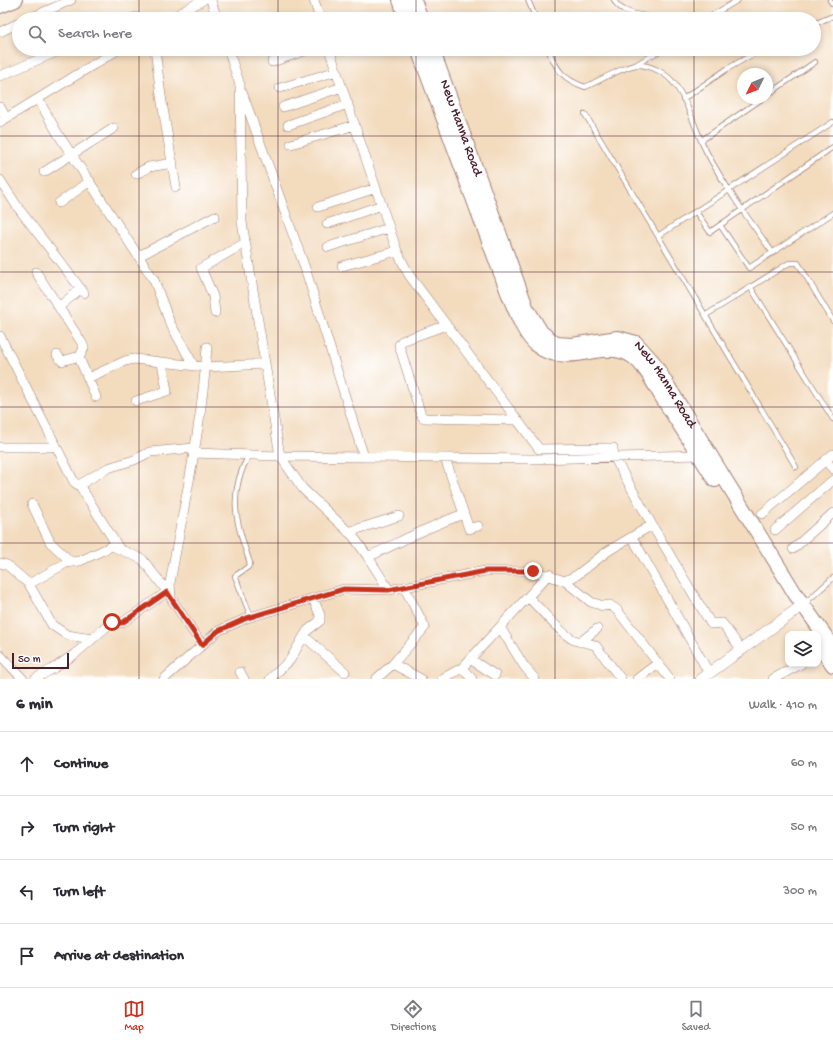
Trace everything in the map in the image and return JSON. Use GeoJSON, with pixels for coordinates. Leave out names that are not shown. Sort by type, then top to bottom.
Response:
{"type":"FeatureCollection","features":[{"type":"Feature","properties":{"kind":"main road"},"geometry":{"type":"LineString","coordinates":[[0,6],[15,0]]}},
{"type":"Feature","properties":{"kind":"main road"},"geometry":{"type":"LineString","coordinates":[[400,0],[404,12]]}},
{"type":"Feature","properties":{"kind":"main road"},"geometry":{"type":"LineString","coordinates":[[414,0],[418,12]]}},
{"type":"Feature","properties":{"kind":"main road","name":"New Hanna Road"},"geometry":{"type":"LineString","coordinates":[[421,56],[509,295],[521,326],[530,340],[543,350],[554,354],[586,353],[609,348],[632,355],[646,372],[704,455],[800,607],[833,665]]}},
{"type":"Feature","properties":{"kind":"main road","name":"New Hanna Road"},"geometry":{"type":"LineString","coordinates":[[435,56],[526,307],[541,332],[556,344],[572,345],[618,338],[636,343],[653,362],[704,455]]}},
{"type":"Feature","properties":{"kind":"main road","name":"New Hanna Road"},"geometry":{"type":"LineString","coordinates":[[800,607],[811,631]]}},
{"type":"Feature","properties":{"kind":"street"},"geometry":{"type":"LineString","coordinates":[[44,12],[71,0]]}},
{"type":"Feature","properties":{"kind":"street"},"geometry":{"type":"LineString","coordinates":[[182,12],[203,0]]}},
{"type":"Feature","properties":{"kind":"street"},"geometry":{"type":"LineString","coordinates":[[211,0],[215,12]]}},
{"type":"Feature","properties":{"kind":"street"},"geometry":{"type":"LineString","coordinates":[[314,0],[318,12]]}},
{"type":"Feature","properties":{"kind":"street"},"geometry":{"type":"LineString","coordinates":[[0,32],[12,26]]}},
{"type":"Feature","properties":{"kind":"street"},"geometry":{"type":"LineString","coordinates":[[0,76],[47,56]]}},
{"type":"Feature","properties":{"kind":"street"},"geometry":{"type":"LineString","coordinates":[[0,107],[3,120],[108,56]]}},
{"type":"Feature","properties":{"kind":"street"},"geometry":{"type":"LineString","coordinates":[[156,56],[176,186]]}},
{"type":"Feature","properties":{"kind":"street"},"geometry":{"type":"LineString","coordinates":[[230,56],[305,268],[364,457]]}},
{"type":"Feature","properties":{"kind":"street"},"geometry":{"type":"LineString","coordinates":[[272,62],[290,56]]}},
{"type":"Feature","properties":{"kind":"street"},"geometry":{"type":"LineString","coordinates":[[332,56],[397,251],[409,275],[539,449],[613,448],[614,457],[652,525],[711,624],[722,623],[741,648]]}},
{"type":"Feature","properties":{"kind":"street"},"geometry":{"type":"LineString","coordinates":[[280,88],[337,71]]}},
{"type":"Feature","properties":{"kind":"street"},"geometry":{"type":"LineString","coordinates":[[240,85],[242,222],[280,456],[303,489],[348,532],[368,556],[388,590]]}},
{"type":"Feature","properties":{"kind":"street"},"geometry":{"type":"LineString","coordinates":[[283,107],[342,87]]}},
{"type":"Feature","properties":{"kind":"street"},"geometry":{"type":"LineString","coordinates":[[38,99],[154,280],[170,323],[194,366]]}},
{"type":"Feature","properties":{"kind":"street"},"geometry":{"type":"LineString","coordinates":[[288,125],[348,104]]}},
{"type":"Feature","properties":{"kind":"street"},"geometry":{"type":"LineString","coordinates":[[291,144],[355,125]]}},
{"type":"Feature","properties":{"kind":"street"},"geometry":{"type":"LineString","coordinates":[[44,172],[114,128]]}},
{"type":"Feature","properties":{"kind":"street"},"geometry":{"type":"LineString","coordinates":[[136,174],[150,168],[173,164]]}},
{"type":"Feature","properties":{"kind":"street"},"geometry":{"type":"LineString","coordinates":[[0,180],[19,209],[82,291],[59,307]]}},
{"type":"Feature","properties":{"kind":"street"},"geometry":{"type":"LineString","coordinates":[[58,203],[90,181]]}},
{"type":"Feature","properties":{"kind":"street"},"geometry":{"type":"LineString","coordinates":[[318,207],[376,188]]}},
{"type":"Feature","properties":{"kind":"street"},"geometry":{"type":"LineString","coordinates":[[327,224],[382,205]]}},
{"type":"Feature","properties":{"kind":"street"},"geometry":{"type":"LineString","coordinates":[[139,256],[215,216]]}},
{"type":"Feature","properties":{"kind":"street"},"geometry":{"type":"LineString","coordinates":[[328,247],[389,228]]}},
{"type":"Feature","properties":{"kind":"street"},"geometry":{"type":"LineString","coordinates":[[215,314],[212,296],[201,268],[245,243]]}},
{"type":"Feature","properties":{"kind":"street"},"geometry":{"type":"LineString","coordinates":[[342,266],[397,251]]}},
{"type":"Feature","properties":{"kind":"street"},"geometry":{"type":"LineString","coordinates":[[36,272],[82,343],[84,352],[80,356],[65,362],[62,361],[57,355]]}},
{"type":"Feature","properties":{"kind":"street"},"geometry":{"type":"LineString","coordinates":[[446,325],[402,341],[399,345],[421,415],[424,418],[517,420]]}},
{"type":"Feature","properties":{"kind":"street"},"geometry":{"type":"LineString","coordinates":[[0,336],[74,482],[79,485],[118,547]]}},
{"type":"Feature","properties":{"kind":"street"},"geometry":{"type":"LineString","coordinates":[[169,595],[206,367],[207,347]]}},
{"type":"Feature","properties":{"kind":"street"},"geometry":{"type":"LineString","coordinates":[[80,356],[96,397]]}},
{"type":"Feature","properties":{"kind":"street"},"geometry":{"type":"LineString","coordinates":[[88,378],[125,361],[134,359],[206,367],[265,364]]}},
{"type":"Feature","properties":{"kind":"street"},"geometry":{"type":"LineString","coordinates":[[136,401],[167,391],[162,363]]}},
{"type":"Feature","properties":{"kind":"street"},"geometry":{"type":"LineString","coordinates":[[0,447],[51,447],[55,444]]}},
{"type":"Feature","properties":{"kind":"street"},"geometry":{"type":"LineString","coordinates":[[79,485],[108,468],[134,460],[150,452],[193,450],[280,456],[532,459],[704,455]]}},
{"type":"Feature","properties":{"kind":"street"},"geometry":{"type":"LineString","coordinates":[[762,514],[833,454]]}},
{"type":"Feature","properties":{"kind":"street"},"geometry":{"type":"LineString","coordinates":[[445,458],[469,529],[478,526]]}},
{"type":"Feature","properties":{"kind":"street"},"geometry":{"type":"LineString","coordinates":[[826,461],[833,469]]}},
{"type":"Feature","properties":{"kind":"street"},"geometry":{"type":"LineString","coordinates":[[775,530],[833,480]]}},
{"type":"Feature","properties":{"kind":"street"},"geometry":{"type":"LineString","coordinates":[[32,504],[50,542],[71,562]]}},
{"type":"Feature","properties":{"kind":"street"},"geometry":{"type":"LineString","coordinates":[[793,549],[833,513]]}},
{"type":"Feature","properties":{"kind":"street"},"geometry":{"type":"LineString","coordinates":[[368,556],[425,531],[438,523],[464,514]]}},
{"type":"Feature","properties":{"kind":"street"},"geometry":{"type":"LineString","coordinates":[[348,532],[399,516]]}},
{"type":"Feature","properties":{"kind":"street"},"geometry":{"type":"LineString","coordinates":[[565,581],[652,525]]}},
{"type":"Feature","properties":{"kind":"street"},"geometry":{"type":"LineString","coordinates":[[632,537],[705,676],[741,648],[800,607]]}},
{"type":"Feature","properties":{"kind":"street"},"geometry":{"type":"LineString","coordinates":[[29,584],[71,562],[80,561],[102,549],[112,546],[118,547],[142,559],[169,595],[202,645]]}},
{"type":"Feature","properties":{"kind":"street"},"geometry":{"type":"LineString","coordinates":[[0,563],[7,565],[29,584],[52,625],[67,635],[92,639]]}},
{"type":"Feature","properties":{"kind":"street"},"geometry":{"type":"LineString","coordinates":[[164,679],[218,631],[250,617],[313,598],[344,589],[388,590],[486,571],[533,571],[549,574],[565,581],[591,602],[603,606],[610,605],[617,610],[670,679]]}},
{"type":"Feature","properties":{"kind":"street"},"geometry":{"type":"LineString","coordinates":[[442,679],[462,668],[549,574]]}},
{"type":"Feature","properties":{"kind":"street"},"geometry":{"type":"LineString","coordinates":[[376,679],[393,664],[425,627],[404,587]]}},
{"type":"Feature","properties":{"kind":"street"},"geometry":{"type":"LineString","coordinates":[[35,679],[60,665],[112,622],[122,623],[169,595]]}},
{"type":"Feature","properties":{"kind":"street"},"geometry":{"type":"LineString","coordinates":[[528,597],[571,638],[580,642],[592,643],[596,646],[621,679]]}},
{"type":"Feature","properties":{"kind":"street"},"geometry":{"type":"LineString","coordinates":[[270,679],[290,660],[308,630],[320,621],[320,616],[313,598]]}},
{"type":"Feature","properties":{"kind":"street"},"geometry":{"type":"LineString","coordinates":[[500,627],[524,666],[535,679]]}},
{"type":"Feature","properties":{"kind":"street"},"geometry":{"type":"LineString","coordinates":[[580,642],[597,629]]}},
{"type":"Feature","properties":{"kind":"street"},"geometry":{"type":"LineString","coordinates":[[304,636],[345,672]]}},
{"type":"Feature","properties":{"kind":"street"},"geometry":{"type":"LineString","coordinates":[[0,655],[23,679]]}},
{"type":"Feature","properties":{"kind":"street"},"geometry":{"type":"LineString","coordinates":[[470,659],[495,675]]}},
{"type":"Feature","properties":{"kind":"street"},"geometry":{"type":"LineString","coordinates":[[637,679],[658,663]]}},
{"type":"Feature","properties":{"kind":"street"},"geometry":{"type":"LineString","coordinates":[[393,664],[421,679]]}},
{"type":"Feature","properties":{"kind":"street"},"geometry":{"type":"LineString","coordinates":[[773,679],[795,667]]}},
{"type":"Feature","properties":{"kind":"street"},"geometry":{"type":"LineString","coordinates":[[462,668],[472,679]]}},
{"type":"Feature","properties":{"kind":"lane"},"geometry":{"type":"LineString","coordinates":[[528,0],[533,12]]}},
{"type":"Feature","properties":{"kind":"lane"},"geometry":{"type":"LineString","coordinates":[[614,0],[623,9],[630,12]]}},
{"type":"Feature","properties":{"kind":"lane"},"geometry":{"type":"LineString","coordinates":[[718,12],[738,0]]}},
{"type":"Feature","properties":{"kind":"lane"},"geometry":{"type":"LineString","coordinates":[[821,21],[833,16]]}},
{"type":"Feature","properties":{"kind":"lane"},"geometry":{"type":"LineString","coordinates":[[551,56],[562,75],[570,82],[585,87],[629,66],[637,64],[651,56]]}},
{"type":"Feature","properties":{"kind":"lane"},"geometry":{"type":"LineString","coordinates":[[683,99],[727,69],[750,56]]}},
{"type":"Feature","properties":{"kind":"lane"},"geometry":{"type":"LineString","coordinates":[[773,91],[814,62]]}},
{"type":"Feature","properties":{"kind":"lane"},"geometry":{"type":"LineString","coordinates":[[637,64],[649,67],[664,74],[673,82],[729,191],[773,253]]}},
{"type":"Feature","properties":{"kind":"lane"},"geometry":{"type":"LineString","coordinates":[[702,140],[754,104]]}},
{"type":"Feature","properties":{"kind":"lane"},"geometry":{"type":"LineString","coordinates":[[585,114],[796,467]]}},
{"type":"Feature","properties":{"kind":"lane"},"geometry":{"type":"LineString","coordinates":[[658,236],[833,122]]}},
{"type":"Feature","properties":{"kind":"lane"},"geometry":{"type":"LineString","coordinates":[[696,212],[710,232],[833,147]]}},
{"type":"Feature","properties":{"kind":"lane"},"geometry":{"type":"LineString","coordinates":[[720,225],[749,268],[833,213]]}},
{"type":"Feature","properties":{"kind":"lane"},"geometry":{"type":"LineString","coordinates":[[706,315],[789,263],[798,262],[833,321]]}},
{"type":"Feature","properties":{"kind":"lane"},"geometry":{"type":"LineString","coordinates":[[751,288],[833,419]]}},
{"type":"Feature","properties":{"kind":"lane"},"geometry":{"type":"LineString","coordinates":[[249,455],[236,488],[235,500],[241,536],[250,563],[248,567],[235,576],[250,617]]}},
{"type":"Feature","properties":{"kind":"lane"},"geometry":{"type":"LineString","coordinates":[[800,607],[833,578]]}},
{"type":"Feature","properties":{"kind":"route"},"geometry":{"type":"LineString","coordinates":[[112,622],[122,623],[167,592],[202,645],[218,631],[247,618],[344,589],[388,590],[486,571],[533,571]]}}]}
